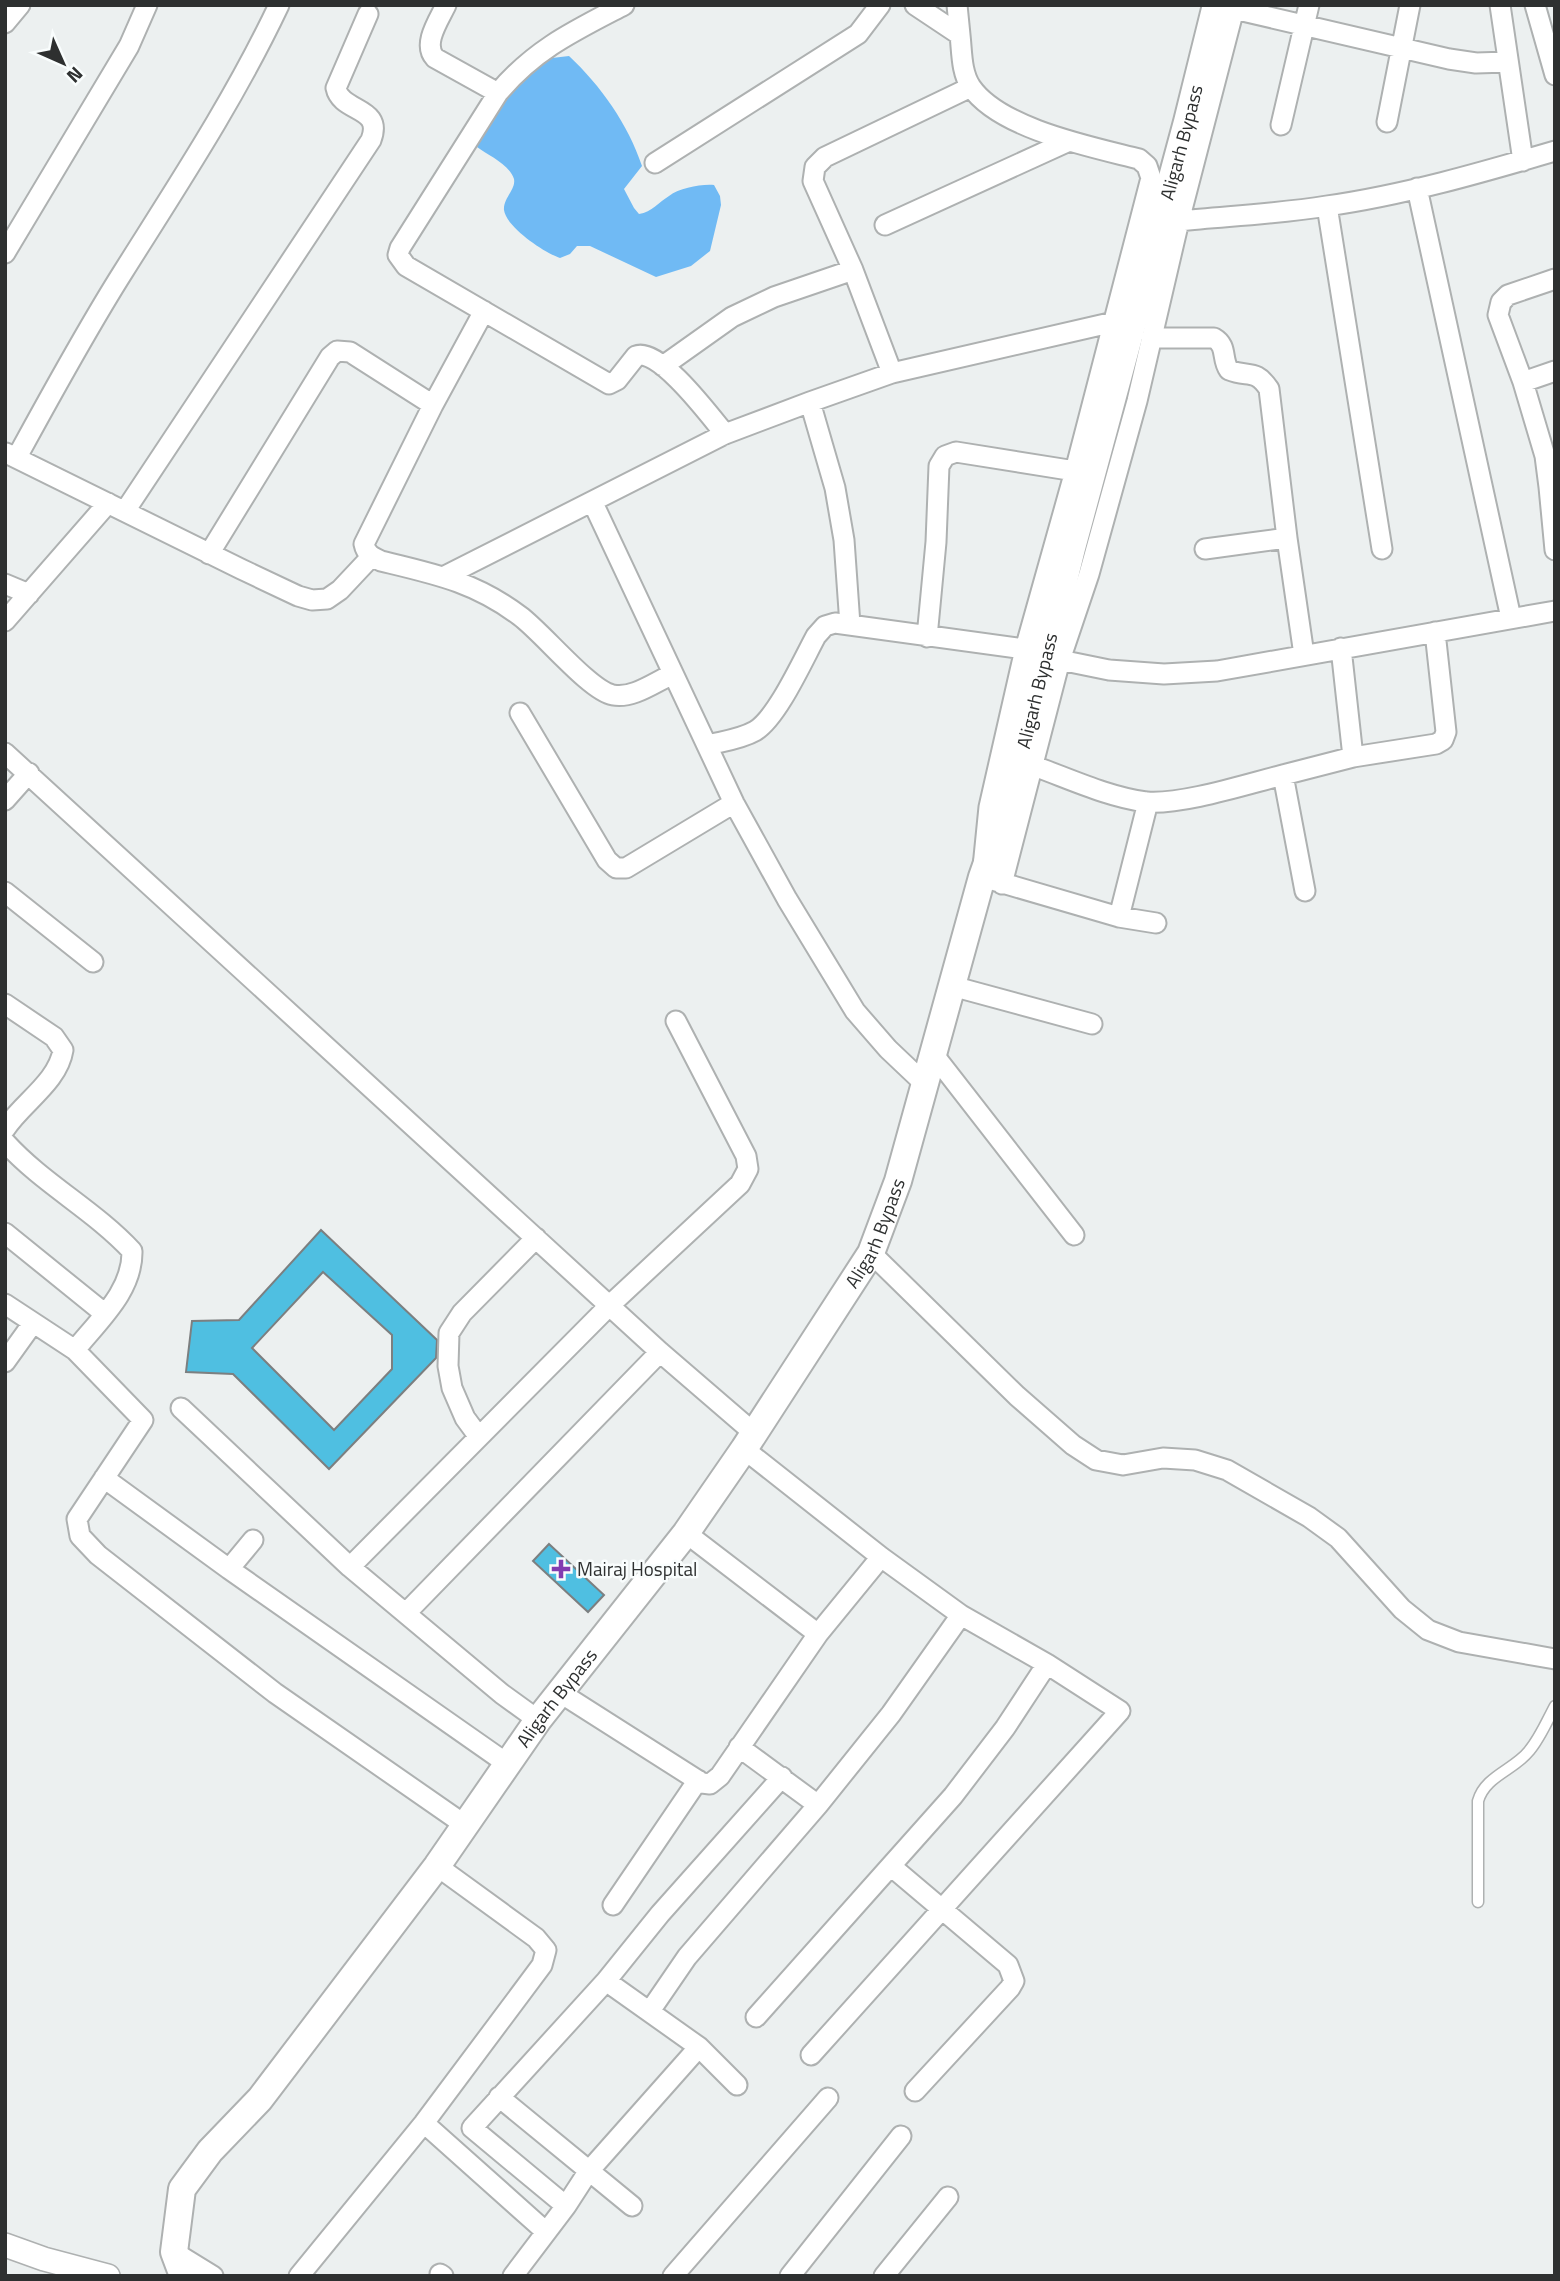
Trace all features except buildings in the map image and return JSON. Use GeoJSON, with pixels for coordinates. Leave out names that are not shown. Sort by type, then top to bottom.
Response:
{"type":"FeatureCollection","features":[{"type":"Feature","properties":{"kind":"main road","name":"Aligarh Bypass"},"geometry":{"type":"LineString","coordinates":[[174,2252],[182,2189],[210,2151],[260,2099],[437,1866],[559,1692],[686,1534],[871,1253],[898,1181],[952,986],[992,881],[1072,548],[1184,135],[1228,6]]}},
{"type":"Feature","properties":{"kind":"main road"},"geometry":{"type":"LineString","coordinates":[[174,2252],[186,2276]]}},
{"type":"Feature","properties":{"kind":"street"},"geometry":{"type":"LineString","coordinates":[[5,23],[20,5]]}},
{"type":"Feature","properties":{"kind":"street"},"geometry":{"type":"LineString","coordinates":[[5,253],[129,47],[147,5]]}},
{"type":"Feature","properties":{"kind":"street"},"geometry":{"type":"LineString","coordinates":[[279,5],[251,66],[207,141],[11,455],[209,554],[312,600],[327,599],[340,590],[371,557]]}},
{"type":"Feature","properties":{"kind":"street"},"geometry":{"type":"LineString","coordinates":[[446,5],[429,45],[430,52],[435,58],[498,93]]}},
{"type":"Feature","properties":{"kind":"street"},"geometry":{"type":"LineString","coordinates":[[624,5],[541,50],[515,72],[498,93],[398,254],[406,266],[609,384],[617,380],[640,354],[647,355],[688,390],[725,434]]}},
{"type":"Feature","properties":{"kind":"street"},"geometry":{"type":"LineString","coordinates":[[655,163],[858,34],[880,5]]}},
{"type":"Feature","properties":{"kind":"street"},"geometry":{"type":"LineString","coordinates":[[915,5],[960,35]]}},
{"type":"Feature","properties":{"kind":"street"},"geometry":{"type":"LineString","coordinates":[[957,5],[965,74],[971,87],[984,101],[1005,116],[1069,141],[1139,159],[1147,166],[1151,178],[1026,649],[989,807],[992,881]]}},
{"type":"Feature","properties":{"kind":"street"},"geometry":{"type":"LineString","coordinates":[[1282,125],[1309,5]]}},
{"type":"Feature","properties":{"kind":"street"},"geometry":{"type":"LineString","coordinates":[[1387,122],[1410,5]]}},
{"type":"Feature","properties":{"kind":"street"},"geometry":{"type":"LineString","coordinates":[[1500,5],[1522,161]]}},
{"type":"Feature","properties":{"kind":"street"},"geometry":{"type":"LineString","coordinates":[[1535,5],[1555,75]]}},
{"type":"Feature","properties":{"kind":"street"},"geometry":{"type":"LineString","coordinates":[[992,881],[1034,766],[1060,660],[1089,574],[1136,401],[1228,6],[1476,63],[1508,62]]}},
{"type":"Feature","properties":{"kind":"street"},"geometry":{"type":"LineString","coordinates":[[5,621],[116,507],[371,140],[374,131],[370,118],[340,97],[336,88],[368,14]]}},
{"type":"Feature","properties":{"kind":"street"},"geometry":{"type":"LineString","coordinates":[[892,373],[853,270],[813,181],[815,167],[825,158],[971,87]]}},
{"type":"Feature","properties":{"kind":"street"},"geometry":{"type":"LineString","coordinates":[[884,225],[1069,141]]}},
{"type":"Feature","properties":{"kind":"street"},"geometry":{"type":"LineString","coordinates":[[1179,221],[1327,206],[1417,188],[1555,151]]}},
{"type":"Feature","properties":{"kind":"street"},"geometry":{"type":"LineString","coordinates":[[1417,188],[1511,618]]}},
{"type":"Feature","properties":{"kind":"street"},"geometry":{"type":"LineString","coordinates":[[1327,206],[1382,549]]}},
{"type":"Feature","properties":{"kind":"street"},"geometry":{"type":"LineString","coordinates":[[663,366],[732,317],[774,298],[853,270]]}},
{"type":"Feature","properties":{"kind":"street"},"geometry":{"type":"LineString","coordinates":[[1555,279],[1508,295],[1500,302],[1498,315],[1550,454],[1555,550]]}},
{"type":"Feature","properties":{"kind":"street"},"geometry":{"type":"LineString","coordinates":[[484,311],[433,405],[365,544],[366,551],[371,557],[445,576],[480,589],[521,616],[603,692],[625,696],[673,674]]}},
{"type":"Feature","properties":{"kind":"street"},"geometry":{"type":"LineString","coordinates":[[445,576],[725,434],[810,401],[892,373],[1114,322]]}},
{"type":"Feature","properties":{"kind":"street"},"geometry":{"type":"LineString","coordinates":[[1151,338],[1214,338],[1221,342],[1225,365],[1229,370],[1250,373],[1262,379],[1269,389],[1304,655]]}},
{"type":"Feature","properties":{"kind":"street"},"geometry":{"type":"LineString","coordinates":[[209,554],[330,357],[337,351],[350,352],[433,405]]}},
{"type":"Feature","properties":{"kind":"street"},"geometry":{"type":"LineString","coordinates":[[1523,382],[1555,372]]}},
{"type":"Feature","properties":{"kind":"street"},"geometry":{"type":"LineString","coordinates":[[810,401],[835,488],[844,540],[850,625]]}},
{"type":"Feature","properties":{"kind":"street"},"geometry":{"type":"LineString","coordinates":[[927,637],[936,542],[939,466],[945,456],[956,452],[1074,471]]}},
{"type":"Feature","properties":{"kind":"street"},"geometry":{"type":"LineString","coordinates":[[593,503],[734,803],[787,899],[855,1011],[888,1049],[926,1085]]}},
{"type":"Feature","properties":{"kind":"street"},"geometry":{"type":"LineString","coordinates":[[1205,549],[1287,538]]}},
{"type":"Feature","properties":{"kind":"street"},"geometry":{"type":"LineString","coordinates":[[5,584],[29,594]]}},
{"type":"Feature","properties":{"kind":"street"},"geometry":{"type":"LineString","coordinates":[[1060,660],[1109,670],[1164,674],[1217,671],[1555,611]]}},
{"type":"Feature","properties":{"kind":"street"},"geometry":{"type":"LineString","coordinates":[[708,745],[741,738],[757,730],[771,716],[816,636],[825,626],[835,622],[1026,649]]}},
{"type":"Feature","properties":{"kind":"street"},"geometry":{"type":"LineString","coordinates":[[1034,766],[1115,795],[1148,802],[1208,794],[1353,757],[1436,744],[1443,740],[1447,732],[1436,632]]}},
{"type":"Feature","properties":{"kind":"street"},"geometry":{"type":"LineString","coordinates":[[1341,648],[1353,757]]}},
{"type":"Feature","properties":{"kind":"street"},"geometry":{"type":"LineString","coordinates":[[520,713],[607,860],[616,868],[626,868],[734,803]]}},
{"type":"Feature","properties":{"kind":"street"},"geometry":{"type":"LineString","coordinates":[[5,753],[610,1305],[749,1441],[881,1557],[961,1615],[1047,1664],[1119,1711],[811,2055]]}},
{"type":"Feature","properties":{"kind":"street"},"geometry":{"type":"LineString","coordinates":[[5,800],[29,773]]}},
{"type":"Feature","properties":{"kind":"street"},"geometry":{"type":"LineString","coordinates":[[1283,775],[1305,891]]}},
{"type":"Feature","properties":{"kind":"street"},"geometry":{"type":"LineString","coordinates":[[1119,917],[1148,802]]}},
{"type":"Feature","properties":{"kind":"street"},"geometry":{"type":"LineString","coordinates":[[992,881],[1119,917],[1156,923]]}},
{"type":"Feature","properties":{"kind":"street"},"geometry":{"type":"LineString","coordinates":[[5,892],[93,962]]}},
{"type":"Feature","properties":{"kind":"street"},"geometry":{"type":"LineString","coordinates":[[952,986],[1092,1024]]}},
{"type":"Feature","properties":{"kind":"street"},"geometry":{"type":"LineString","coordinates":[[5,1004],[54,1037],[64,1050],[62,1060],[5,1129]]}},
{"type":"Feature","properties":{"kind":"street"},"geometry":{"type":"LineString","coordinates":[[350,1567],[610,1305],[740,1184],[748,1169],[746,1156],[676,1021]]}},
{"type":"Feature","properties":{"kind":"street"},"geometry":{"type":"LineString","coordinates":[[934,1055],[1074,1236]]}},
{"type":"Feature","properties":{"kind":"street"},"geometry":{"type":"LineString","coordinates":[[5,1142],[43,1177],[116,1234],[132,1251],[132,1266],[125,1286],[75,1350]]}},
{"type":"Feature","properties":{"kind":"street"},"geometry":{"type":"LineString","coordinates":[[5,1233],[104,1313]]}},
{"type":"Feature","properties":{"kind":"street"},"geometry":{"type":"LineString","coordinates":[[479,1437],[465,1418],[452,1388],[448,1366],[449,1333],[462,1313],[536,1238]]}},
{"type":"Feature","properties":{"kind":"street"},"geometry":{"type":"LineString","coordinates":[[871,1253],[1017,1396],[1073,1446],[1096,1460],[1123,1465],[1163,1458],[1195,1460],[1227,1470],[1309,1517],[1338,1538],[1402,1609],[1428,1630],[1459,1642],[1555,1659]]}},
{"type":"Feature","properties":{"kind":"street"},"geometry":{"type":"LineString","coordinates":[[5,1304],[75,1350],[143,1420],[77,1519],[80,1536],[98,1555],[275,1693],[465,1825]]}},
{"type":"Feature","properties":{"kind":"street"},"geometry":{"type":"LineString","coordinates":[[5,1362],[33,1323]]}},
{"type":"Feature","properties":{"kind":"street"},"geometry":{"type":"LineString","coordinates":[[406,1614],[660,1352]]}},
{"type":"Feature","properties":{"kind":"street"},"geometry":{"type":"LineString","coordinates":[[181,1408],[350,1567],[502,1694],[538,1720]]}},
{"type":"Feature","properties":{"kind":"street"},"geometry":{"type":"LineString","coordinates":[[104,1478],[509,1765]]}},
{"type":"Feature","properties":{"kind":"street"},"geometry":{"type":"LineString","coordinates":[[686,1534],[818,1634]]}},
{"type":"Feature","properties":{"kind":"street"},"geometry":{"type":"LineString","coordinates":[[229,1569],[253,1540]]}},
{"type":"Feature","properties":{"kind":"street"},"geometry":{"type":"LineString","coordinates":[[559,1692],[698,1780],[710,1784],[720,1776],[818,1634],[881,1557]]}},
{"type":"Feature","properties":{"kind":"street"},"geometry":{"type":"LineString","coordinates":[[650,2011],[687,1958],[818,1805],[891,1714],[961,1615]]}},
{"type":"Feature","properties":{"kind":"street"},"geometry":{"type":"LineString","coordinates":[[755,2017],[953,1796],[1005,1728],[1047,1664]]}},
{"type":"Feature","properties":{"kind":"street"},"geometry":{"type":"LineString","coordinates":[[739,1747],[818,1805]]}},
{"type":"Feature","properties":{"kind":"street"},"geometry":{"type":"LineString","coordinates":[[566,2206],[472,2128],[606,1981],[660,1914],[782,1777]]}},
{"type":"Feature","properties":{"kind":"street"},"geometry":{"type":"LineString","coordinates":[[613,1905],[698,1780]]}},
{"type":"Feature","properties":{"kind":"street"},"geometry":{"type":"LineString","coordinates":[[299,2276],[424,2123],[542,1965],[546,1950],[536,1938],[437,1866]]}},
{"type":"Feature","properties":{"kind":"street"},"geometry":{"type":"LineString","coordinates":[[892,1867],[1008,1965],[1014,1981],[915,2091]]}},
{"type":"Feature","properties":{"kind":"street"},"geometry":{"type":"LineString","coordinates":[[606,1981],[699,2047],[737,2085]]}},
{"type":"Feature","properties":{"kind":"street"},"geometry":{"type":"LineString","coordinates":[[513,2276],[588,2172],[699,2047]]}},
{"type":"Feature","properties":{"kind":"street"},"geometry":{"type":"LineString","coordinates":[[499,2097],[632,2206]]}},
{"type":"Feature","properties":{"kind":"street"},"geometry":{"type":"LineString","coordinates":[[673,2276],[828,2098]]}},
{"type":"Feature","properties":{"kind":"street"},"geometry":{"type":"LineString","coordinates":[[424,2123],[545,2231]]}},
{"type":"Feature","properties":{"kind":"street"},"geometry":{"type":"LineString","coordinates":[[790,2276],[901,2136]]}},
{"type":"Feature","properties":{"kind":"street"},"geometry":{"type":"LineString","coordinates":[[884,2276],[947,2197]]}},
{"type":"Feature","properties":{"kind":"street"},"geometry":{"type":"LineString","coordinates":[[5,2245],[44,2259],[108,2276]]}},
{"type":"Feature","properties":{"kind":"street"},"geometry":{"type":"LineString","coordinates":[[174,2252],[213,2276]]}},
{"type":"Feature","properties":{"kind":"lane"},"geometry":{"type":"LineString","coordinates":[[1478,1902],[1480,1792],[1487,1783],[1531,1749],[1555,1706]]}},
{"type":"Feature","properties":{"kind":"water"},"geometry":{"type":"Polygon","coordinates":[[[569,56],[612,106],[636,150],[642,166],[624,189],[639,214],[652,209],[679,191],[714,185],[721,205],[710,251],[691,266],[656,277],[590,246],[577,246],[570,254],[560,258],[527,239],[506,217],[504,206],[514,179],[503,165],[477,147],[483,126],[530,67],[552,58],[569,56]]]}},
{"type":"Feature","properties":{"kind":"place","name":"Mairaj Hospital"},"geometry":{"type":"Point","coordinates":[561,1569]}}]}
